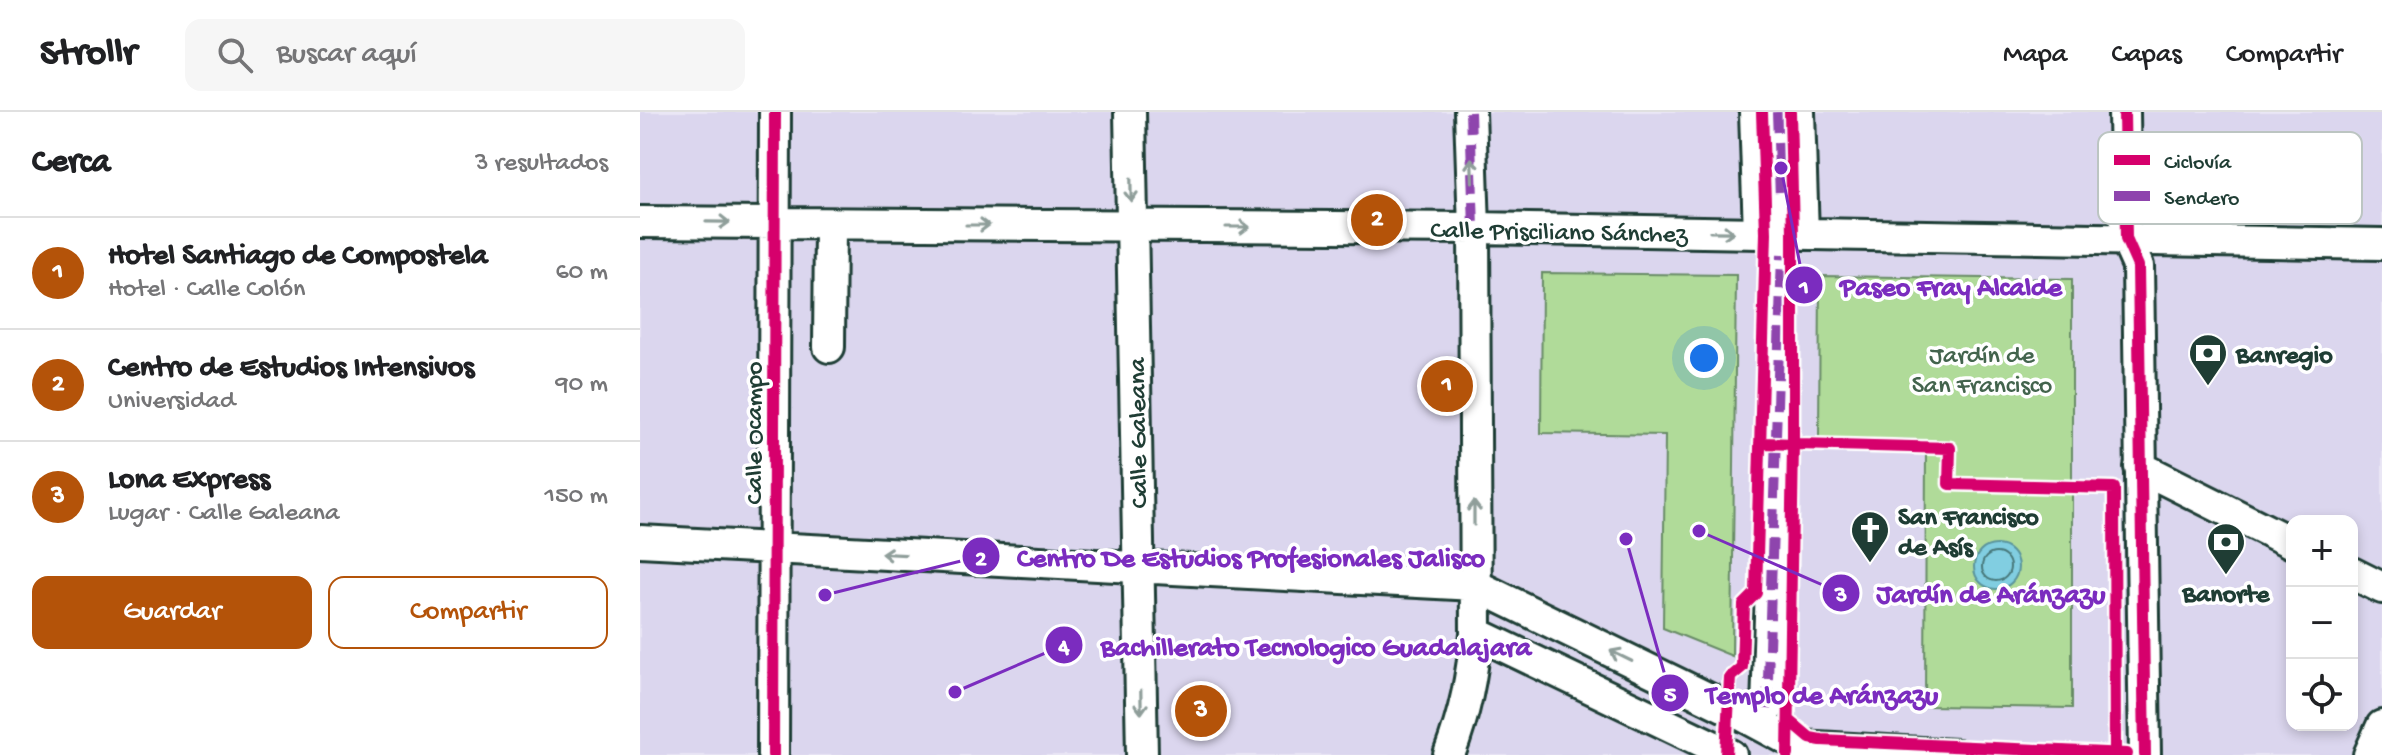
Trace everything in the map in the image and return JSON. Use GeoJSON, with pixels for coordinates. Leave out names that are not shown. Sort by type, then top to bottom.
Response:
{"type":"FeatureCollection","features":[{"type":"Feature","properties":{"kind":"street","name":"Calle Ocampo"},"geometry":{"type":"LineString","coordinates":[[773,755],[775,112]]}},
{"type":"Feature","properties":{"kind":"street","name":"Calle Galeana"},"geometry":{"type":"LineString","coordinates":[[1130,112],[1142,755]]}},
{"type":"Feature","properties":{"kind":"street"},"geometry":{"type":"LineString","coordinates":[[1449,755],[1463,718],[1476,633],[1474,228],[1470,112]]}},
{"type":"Feature","properties":{"kind":"street"},"geometry":{"type":"LineString","coordinates":[[1755,112],[1781,233]]}},
{"type":"Feature","properties":{"kind":"street"},"geometry":{"type":"LineString","coordinates":[[1739,755],[1764,728],[1781,233],[1777,112]]}},
{"type":"Feature","properties":{"kind":"street"},"geometry":{"type":"LineString","coordinates":[[1781,233],[1799,112]]}},
{"type":"Feature","properties":{"kind":"street"},"geometry":{"type":"LineString","coordinates":[[2124,112],[2124,132]]}},
{"type":"Feature","properties":{"kind":"street","name":"Calle Prisciliano Sánchez"},"geometry":{"type":"LineString","coordinates":[[640,222],[1474,228],[2382,244]]}},
{"type":"Feature","properties":{"kind":"street"},"geometry":{"type":"LineString","coordinates":[[829,347],[830,224]]}},
{"type":"Feature","properties":{"kind":"street"},"geometry":{"type":"LineString","coordinates":[[2126,224],[2126,239],[2138,266],[2145,755]]}},
{"type":"Feature","properties":{"kind":"street"},"geometry":{"type":"LineString","coordinates":[[2140,467],[2286,540]]}},
{"type":"Feature","properties":{"kind":"street"},"geometry":{"type":"LineString","coordinates":[[640,541],[1475,585],[1800,746],[1957,755]]}},
{"type":"Feature","properties":{"kind":"street"},"geometry":{"type":"LineString","coordinates":[[2358,576],[2382,588]]}},
{"type":"Feature","properties":{"kind":"street"},"geometry":{"type":"LineString","coordinates":[[1476,633],[1731,755]]}},
{"type":"Feature","properties":{"kind":"street"},"geometry":{"type":"LineString","coordinates":[[2369,755],[2382,726]]}},
{"type":"Feature","properties":{"kind":"shaded area"},"geometry":{"type":"Polygon","coordinates":[[[640,112],[2382,112],[2382,755],[640,755],[640,112]]]}},
{"type":"Feature","properties":{"kind":"green space"},"geometry":{"type":"Polygon","coordinates":[[[1542,273],[1736,275],[1732,656],[1663,628],[1665,435],[1541,433],[1542,273]]]}},
{"type":"Feature","properties":{"kind":"green space","name":"Jardín de San Francisco"},"geometry":{"type":"Polygon","coordinates":[[[1820,276],[2072,279],[2072,708],[1925,706],[1926,440],[1819,438],[1820,276]]]}},
{"type":"Feature","properties":{"kind":"water"},"geometry":{"type":"Polygon","coordinates":[[[1996,545],[2012,551],[2018,567],[2012,583],[1996,589],[1980,583],[1974,567],[1980,551],[1996,545]]]}},
{"type":"Feature","properties":{"kind":"marked path"},"geometry":{"type":"LineString","coordinates":[[1470,112],[1474,228]]}},
{"type":"Feature","properties":{"kind":"marked path"},"geometry":{"type":"LineString","coordinates":[[1777,112],[1780,198]]}},
{"type":"Feature","properties":{"kind":"marked path"},"geometry":{"type":"LineString","coordinates":[[1767,709],[1782,254]]}},
{"type":"Feature","properties":{"kind":"cycle path"},"geometry":{"type":"LineString","coordinates":[[773,755],[775,112]]}},
{"type":"Feature","properties":{"kind":"cycle path"},"geometry":{"type":"LineString","coordinates":[[1726,755],[1730,677],[1742,667],[1744,605],[1756,593],[1766,233],[1762,112]]}},
{"type":"Feature","properties":{"kind":"cycle path"},"geometry":{"type":"LineString","coordinates":[[1788,755],[1793,444],[1790,112]]}},
{"type":"Feature","properties":{"kind":"cycle path"},"geometry":{"type":"LineString","coordinates":[[2124,112],[2124,132]]}},
{"type":"Feature","properties":{"kind":"cycle path"},"geometry":{"type":"LineString","coordinates":[[2126,224],[2126,239],[2138,266],[2145,755]]}},
{"type":"Feature","properties":{"kind":"cycle path"},"geometry":{"type":"LineString","coordinates":[[1760,443],[1950,448],[1949,484],[2114,488],[2115,755]]}},
{"type":"Feature","properties":{"kind":"cycle path"},"geometry":{"type":"LineString","coordinates":[[1790,721],[1810,738],[1821,740],[2127,754]]}},
{"type":"Feature","properties":{"kind":"place","name":"Paseo Fray Alcalde"},"geometry":{"type":"Point","coordinates":[1781,168]}},
{"type":"Feature","properties":{"kind":"place","name":"Centro de Estudios Intensivos"},"geometry":{"type":"Point","coordinates":[1377,220]}},
{"type":"Feature","properties":{"kind":"place","name":"Hotel Santiago de Compostela"},"geometry":{"type":"Point","coordinates":[1447,386]}},
{"type":"Feature","properties":{"kind":"place","name":"Banregio"},"geometry":{"type":"Point","coordinates":[2208,387]}},
{"type":"Feature","properties":{"kind":"place","name":"Jardín de Aránzazu"},"geometry":{"type":"Point","coordinates":[1699,531]}},
{"type":"Feature","properties":{"kind":"place","name":"Templo de Aránzazu"},"geometry":{"type":"Point","coordinates":[1626,539]}},
{"type":"Feature","properties":{"kind":"place","name":"San Francisco de Asís"},"geometry":{"type":"Point","coordinates":[1870,564]}},
{"type":"Feature","properties":{"kind":"place","name":"Banorte"},"geometry":{"type":"Point","coordinates":[2226,576]}},
{"type":"Feature","properties":{"kind":"place","name":"Centro De Estudios Profesionales Jalisco"},"geometry":{"type":"Point","coordinates":[825,595]}},
{"type":"Feature","properties":{"kind":"place","name":"Bachillerato Tecnologico Guadalajara"},"geometry":{"type":"Point","coordinates":[955,692]}},
{"type":"Feature","properties":{"kind":"place","name":"Lona Express"},"geometry":{"type":"Point","coordinates":[1201,711]}}]}
